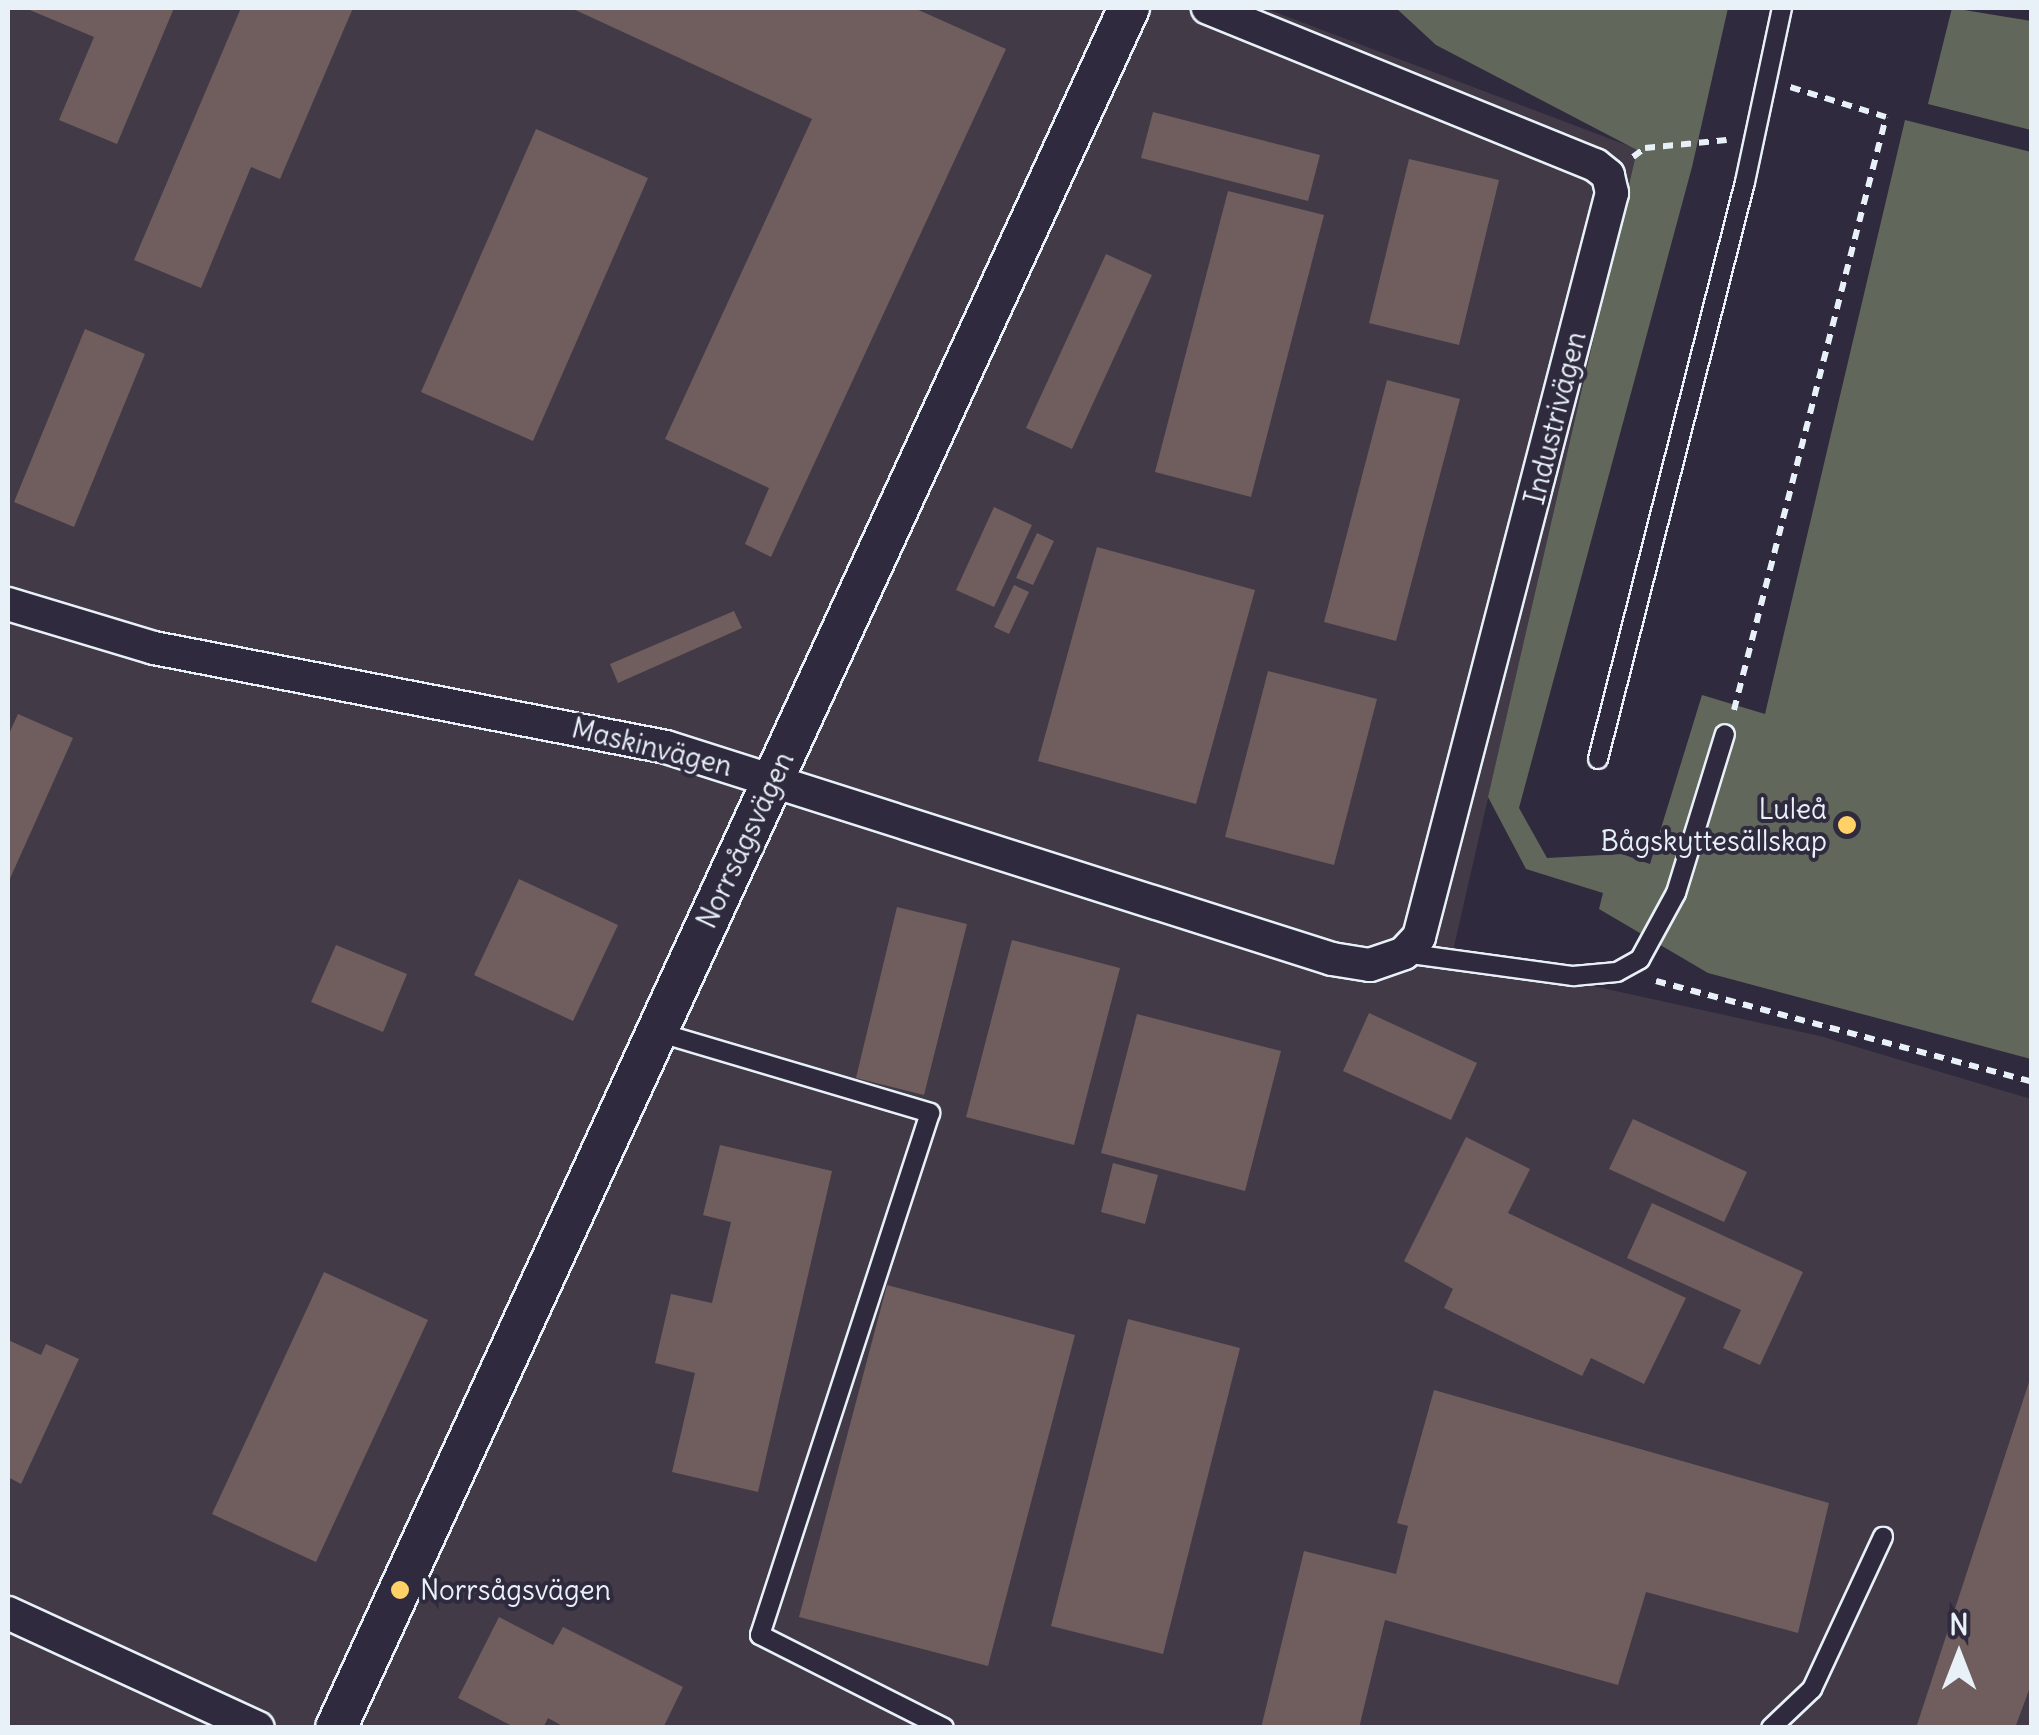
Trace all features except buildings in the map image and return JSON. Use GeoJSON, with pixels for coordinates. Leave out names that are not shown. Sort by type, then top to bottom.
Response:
{"type":"FeatureCollection","features":[{"type":"Feature","properties":{"kind":"street","name":"Norrsågsvägen"},"geometry":{"type":"LineString","coordinates":[[336,1728],[1128,8]]}},
{"type":"Feature","properties":{"kind":"street"},"geometry":{"type":"LineString","coordinates":[[1208,8],[1608,175]]}},
{"type":"Feature","properties":{"kind":"street","name":"Industrivägen"},"geometry":{"type":"LineString","coordinates":[[1404,953],[1419,937],[1538,486],[1612,193],[1608,175]]}},
{"type":"Feature","properties":{"kind":"street","name":"Maskinvägen"},"geometry":{"type":"LineString","coordinates":[[8,604],[154,648],[474,705],[666,746],[1284,943],[1370,965],[1404,953]]}},
{"type":"Feature","properties":{"kind":"street"},"geometry":{"type":"LineString","coordinates":[[8,1613],[258,1728]]}},
{"type":"Feature","properties":{"kind":"lane"},"geometry":{"type":"LineString","coordinates":[[1598,759],[1756,136],[1782,8]]}},
{"type":"Feature","properties":{"kind":"lane"},"geometry":{"type":"LineString","coordinates":[[1404,953],[1572,976],[1618,972],[1640,958],[1664,921],[1725,734]]}},
{"type":"Feature","properties":{"kind":"lane"},"geometry":{"type":"LineString","coordinates":[[656,1032],[930,1113],[760,1635],[944,1728]]}},
{"type":"Feature","properties":{"kind":"lane"},"geometry":{"type":"LineString","coordinates":[[1771,1728],[1812,1689],[1883,1537]]}},
{"type":"Feature","properties":{"kind":"path"},"geometry":{"type":"LineString","coordinates":[[1725,734],[1886,117],[1767,80]]}},
{"type":"Feature","properties":{"kind":"path"},"geometry":{"type":"LineString","coordinates":[[1608,175],[1645,148],[1756,136]]}},
{"type":"Feature","properties":{"kind":"path"},"geometry":{"type":"LineString","coordinates":[[1618,972],[2032,1082]]}},
{"type":"Feature","properties":{"kind":"shaded area"},"geometry":{"type":"Polygon","coordinates":[[[8,8],[1264,8],[1637,149],[1452,955],[1820,1036],[2031,1099],[2031,1727],[8,1728],[8,8]]]}},
{"type":"Feature","properties":{"kind":"green space"},"geometry":{"type":"Polygon","coordinates":[[[1396,8],[1728,8],[1692,167],[1519,808],[1547,858],[1622,854],[1650,864],[1702,695],[1765,714],[1905,120],[2031,152],[2031,1059],[1708,973],[1599,909],[1603,893],[1526,869],[1488,797],[1637,150],[1436,45],[1396,8]]]}},
{"type":"Feature","properties":{"kind":"green space"},"geometry":{"type":"Polygon","coordinates":[[[1952,8],[2031,21],[2031,130],[1928,104],[1952,8]]]}},
{"type":"Feature","properties":{"kind":"place","name":"Luleå Bågskyttesällskap"},"geometry":{"type":"Point","coordinates":[1847,825]}},
{"type":"Feature","properties":{"kind":"place","name":"Norrsågsvägen"},"geometry":{"type":"Point","coordinates":[400,1590]}}]}
